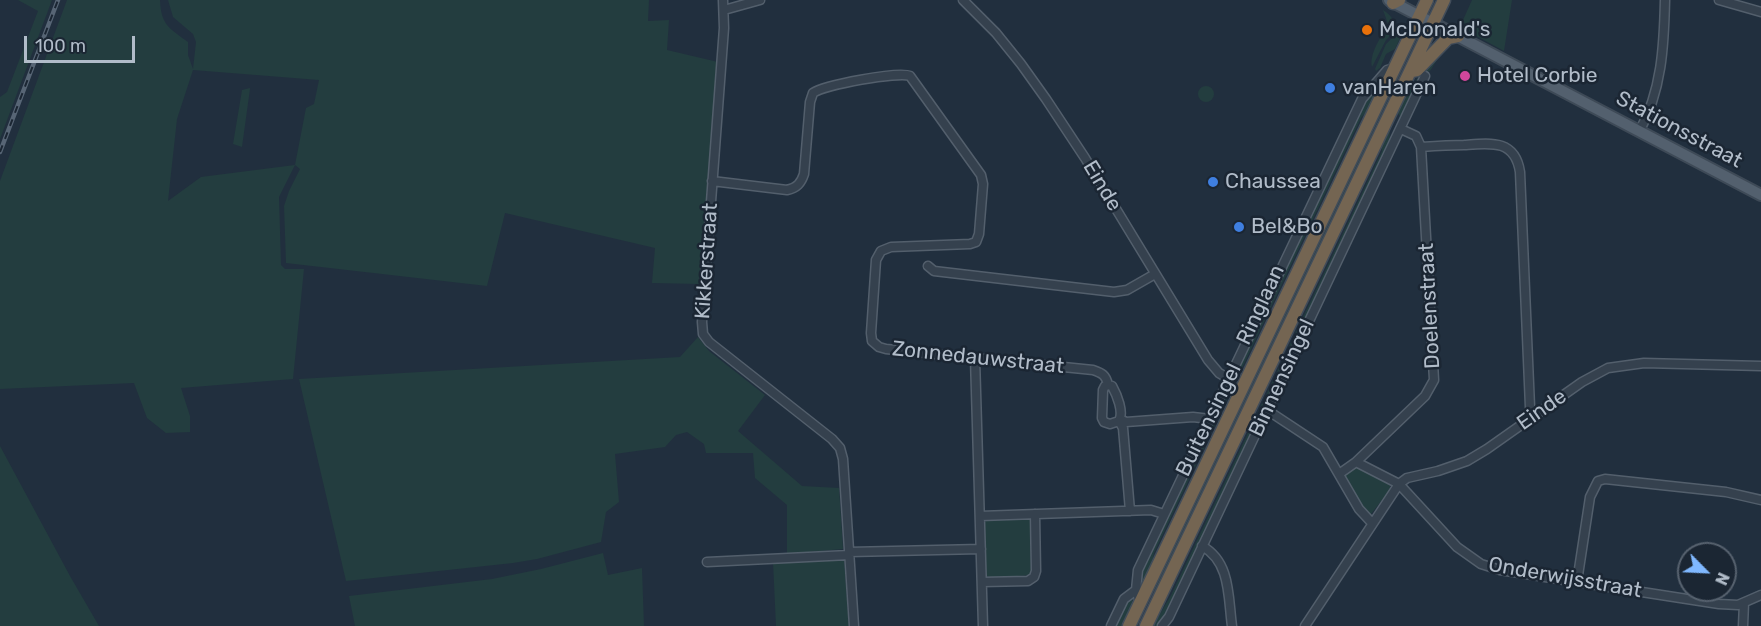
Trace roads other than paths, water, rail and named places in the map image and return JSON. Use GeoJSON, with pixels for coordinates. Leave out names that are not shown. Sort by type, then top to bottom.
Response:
{"type":"FeatureCollection","features":[{"type":"Feature","properties":{"kind":"highway","name":"Ringlaan"},"geometry":{"type":"LineString","coordinates":[[1129,626],[1138,596],[1427,0]]}},
{"type":"Feature","properties":{"kind":"highway","name":"Ringlaan"},"geometry":{"type":"LineString","coordinates":[[1146,626],[1444,0]]}},
{"type":"Feature","properties":{"kind":"highway"},"geometry":{"type":"LineString","coordinates":[[1410,71],[1417,70],[1448,38],[1458,36]]}},
{"type":"Feature","properties":{"kind":"main road","name":"Stationsstraat"},"geometry":{"type":"LineString","coordinates":[[1393,1],[1761,195]]}},
{"type":"Feature","properties":{"kind":"street","name":"Kikkerstraat"},"geometry":{"type":"LineString","coordinates":[[723,0],[724,28],[702,322],[703,334],[709,342],[840,447],[846,497],[854,626]]}},
{"type":"Feature","properties":{"kind":"street"},"geometry":{"type":"LineString","coordinates":[[724,10],[760,0]]}},
{"type":"Feature","properties":{"kind":"street","name":"Einde"},"geometry":{"type":"LineString","coordinates":[[963,0],[996,33],[1037,86],[1085,158],[1208,360],[1229,379]]}},
{"type":"Feature","properties":{"kind":"street"},"geometry":{"type":"LineString","coordinates":[[1639,132],[1650,111],[1659,75],[1665,0]]}},
{"type":"Feature","properties":{"kind":"street"},"geometry":{"type":"LineString","coordinates":[[1719,0],[1761,12]]}},
{"type":"Feature","properties":{"kind":"street","name":"Buitensingel"},"geometry":{"type":"LineString","coordinates":[[1111,626],[1124,599],[1138,596],[1138,570],[1362,99],[1387,70],[1395,68]]}},
{"type":"Feature","properties":{"kind":"street","name":"Zonnedauwstraat"},"geometry":{"type":"LineString","coordinates":[[712,181],[787,190],[796,187],[800,184],[804,174],[810,102],[813,93],[826,87],[897,74],[906,74],[914,80],[981,175],[983,184],[979,234],[976,242],[891,247],[881,251],[876,260],[872,341],[886,349],[1093,370],[1102,373],[1108,385],[1112,386],[1115,392],[1122,416],[1120,420],[1123,428],[1130,511]]}},
{"type":"Feature","properties":{"kind":"street","name":"Binnensingel"},"geometry":{"type":"LineString","coordinates":[[1162,626],[1169,617],[1425,76]]}},
{"type":"Feature","properties":{"kind":"street"},"geometry":{"type":"LineString","coordinates":[[1391,111],[1401,129],[1416,136],[1421,147],[1493,143],[1508,148],[1517,160],[1520,172],[1530,407],[1534,416]]}},
{"type":"Feature","properties":{"kind":"street","name":"Doelenstraat"},"geometry":{"type":"LineString","coordinates":[[1356,462],[1425,396],[1434,381],[1421,147]]}},
{"type":"Feature","properties":{"kind":"street"},"geometry":{"type":"LineString","coordinates":[[928,266],[934,271],[1114,292],[1127,290],[1155,273]]}},
{"type":"Feature","properties":{"kind":"street"},"geometry":{"type":"LineString","coordinates":[[975,358],[983,626]]}},
{"type":"Feature","properties":{"kind":"street","name":"Einde"},"geometry":{"type":"LineString","coordinates":[[1399,484],[1407,478],[1467,461],[1595,374],[1625,364],[1761,366]]}},
{"type":"Feature","properties":{"kind":"street"},"geometry":{"type":"LineString","coordinates":[[1108,385],[1103,390],[1102,418],[1104,422],[1110,424],[1120,420],[1126,422],[1193,417],[1210,419]]}},
{"type":"Feature","properties":{"kind":"street"},"geometry":{"type":"LineString","coordinates":[[1267,410],[1323,447],[1359,509],[1372,523]]}},
{"type":"Feature","properties":{"kind":"street"},"geometry":{"type":"LineString","coordinates":[[1305,626],[1399,484],[1356,462],[1340,474]]}},
{"type":"Feature","properties":{"kind":"street"},"geometry":{"type":"LineString","coordinates":[[1578,582],[1590,497],[1598,481],[1605,479],[1726,492],[1761,500]]}},
{"type":"Feature","properties":{"kind":"street","name":"Onderwijsstraat"},"geometry":{"type":"LineString","coordinates":[[1399,484],[1457,547],[1481,564],[1500,570],[1719,604],[1744,603],[1761,595]]}},
{"type":"Feature","properties":{"kind":"street"},"geometry":{"type":"LineString","coordinates":[[980,516],[1150,510],[1164,514]]}},
{"type":"Feature","properties":{"kind":"street"},"geometry":{"type":"LineString","coordinates":[[982,582],[1028,581],[1034,577],[1036,571],[1035,514]]}},
{"type":"Feature","properties":{"kind":"street"},"geometry":{"type":"LineString","coordinates":[[1202,546],[1213,554],[1222,567],[1227,583],[1232,626]]}},
{"type":"Feature","properties":{"kind":"street"},"geometry":{"type":"LineString","coordinates":[[707,562],[849,553],[981,549]]}},
{"type":"Feature","properties":{"kind":"street"},"geometry":{"type":"LineString","coordinates":[[1743,626],[1744,603]]}},
{"type":"Feature","properties":{"kind":"railway"},"geometry":{"type":"LineString","coordinates":[[0,152],[58,0]]}},
{"type":"Feature","properties":{"kind":"place","name":"McDonald's"},"geometry":{"type":"Point","coordinates":[1367,30]}},
{"type":"Feature","properties":{"kind":"place","name":"Hotel Corbie"},"geometry":{"type":"Point","coordinates":[1465,76]}},
{"type":"Feature","properties":{"kind":"place","name":"vanHaren"},"geometry":{"type":"Point","coordinates":[1330,88]}},
{"type":"Feature","properties":{"kind":"place","name":"Chaussea"},"geometry":{"type":"Point","coordinates":[1213,182]}},
{"type":"Feature","properties":{"kind":"place","name":"Bel&Bo"},"geometry":{"type":"Point","coordinates":[1239,227]}}]}
